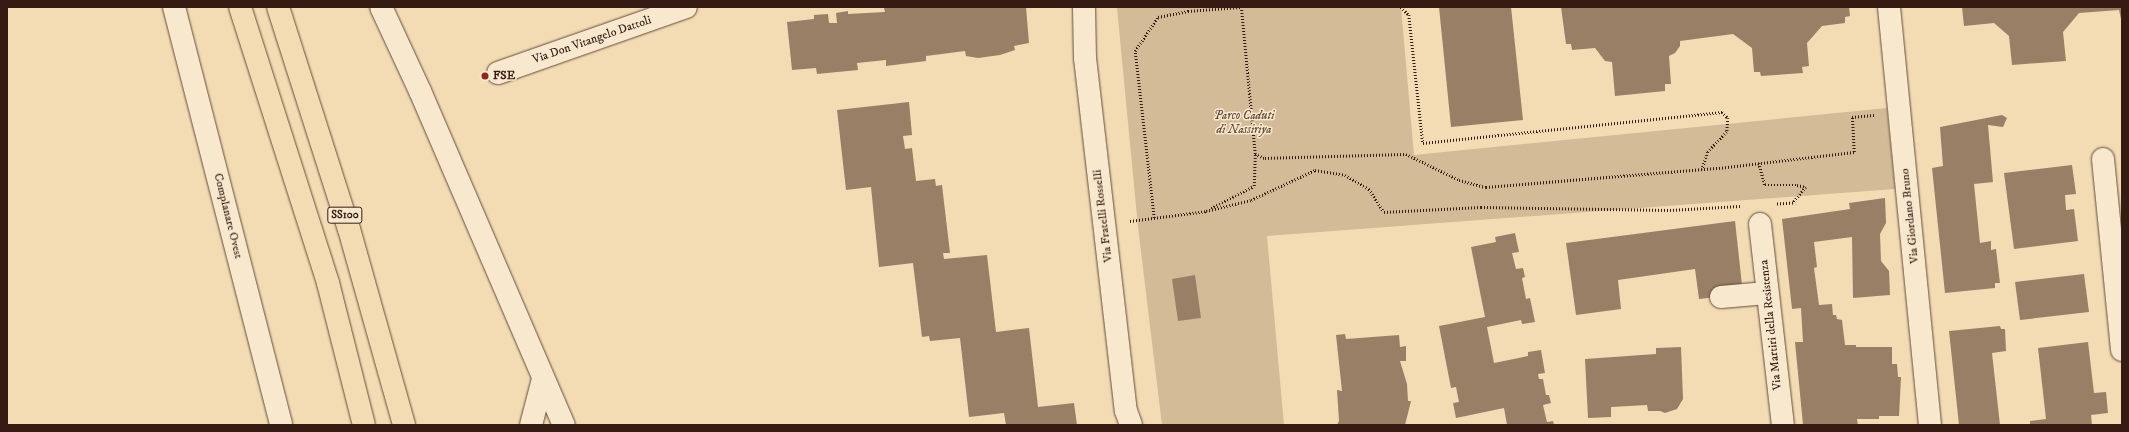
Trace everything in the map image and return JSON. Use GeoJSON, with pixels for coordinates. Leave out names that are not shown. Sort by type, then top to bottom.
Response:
{"type":"FeatureCollection","features":[{"type":"Feature","properties":{"kind":"highway","name":"SS100"},"geometry":{"type":"LineString","coordinates":[[240,7],[328,283],[364,425]]}},
{"type":"Feature","properties":{"kind":"highway","name":"SS100"},"geometry":{"type":"LineString","coordinates":[[278,7],[349,229],[404,425]]}},
{"type":"Feature","properties":{"kind":"street","name":"Complanare Ovest"},"geometry":{"type":"LineString","coordinates":[[174,7],[281,425]]}},
{"type":"Feature","properties":{"kind":"street"},"geometry":{"type":"LineString","coordinates":[[381,7],[420,91],[564,425]]}},
{"type":"Feature","properties":{"kind":"street"},"geometry":{"type":"LineString","coordinates":[[395,7],[420,91]]}},
{"type":"Feature","properties":{"kind":"street","name":"Via Don Vitangelo Dattoli"},"geometry":{"type":"LineString","coordinates":[[498,72],[686,7]]}},
{"type":"Feature","properties":{"kind":"street","name":"Via Fratelli Rosselli"},"geometry":{"type":"LineString","coordinates":[[1084,7],[1085,58],[1126,411],[1131,425]]}},
{"type":"Feature","properties":{"kind":"street","name":"Via Giordano Bruno"},"geometry":{"type":"LineString","coordinates":[[1889,7],[1930,425]]}},
{"type":"Feature","properties":{"kind":"street"},"geometry":{"type":"LineString","coordinates":[[2102,159],[2122,350]]}},
{"type":"Feature","properties":{"kind":"street","name":"Via Martiri della Resistenza"},"geometry":{"type":"LineString","coordinates":[[1760,224],[1783,425]]}},
{"type":"Feature","properties":{"kind":"street"},"geometry":{"type":"LineString","coordinates":[[1721,297],[1767,293]]}},
{"type":"Feature","properties":{"kind":"street"},"geometry":{"type":"LineString","coordinates":[[531,425],[543,379]]}},
{"type":"Feature","properties":{"kind":"path"},"geometry":{"type":"LineString","coordinates":[[1154,218],[1135,51],[1158,17],[1188,12],[1241,7],[1255,154],[1254,186],[1206,211]]}},
{"type":"Feature","properties":{"kind":"path"},"geometry":{"type":"LineString","coordinates":[[1401,7],[1409,15],[1423,143],[1722,112],[1728,118],[1727,132],[1708,152],[1702,169]]}},
{"type":"Feature","properties":{"kind":"path"},"geometry":{"type":"LineString","coordinates":[[1255,154],[1265,158],[1406,154],[1459,180],[1486,187],[1702,169],[1854,152],[1852,117],[1899,112]]}},
{"type":"Feature","properties":{"kind":"path"},"geometry":{"type":"LineString","coordinates":[[1759,163],[1765,185],[1797,185],[1806,187],[1793,204],[1770,205]]}},
{"type":"Feature","properties":{"kind":"path"},"geometry":{"type":"LineString","coordinates":[[1104,224],[1206,211],[1251,200],[1316,170],[1345,175],[1369,189],[1384,212],[1474,208],[1670,210],[1747,206]]}},
{"type":"Feature","properties":{"kind":"green space","name":"Parco Caduti di Nassiriya"},"geometry":{"type":"Polygon","coordinates":[[[1401,7],[1414,155],[1887,108],[1895,189],[1267,236],[1284,425],[1162,425],[1138,227],[1117,8],[1401,7]]]}},
{"type":"Feature","properties":{"kind":"building"},"geometry":{"type":"Polygon","coordinates":[[[1026,7],[1029,43],[1014,46],[1015,50],[1000,55],[978,58],[966,56],[965,51],[926,56],[926,61],[886,66],[886,60],[857,63],[858,70],[817,74],[816,68],[792,70],[787,22],[814,19],[814,15],[828,14],[829,23],[837,23],[836,13],[848,11],[848,14],[885,12],[884,8],[1026,7]]]}},
{"type":"Feature","properties":{"kind":"building"},"geometry":{"type":"Polygon","coordinates":[[[1439,7],[1511,7],[1523,120],[1451,127],[1439,7]]]}},
{"type":"Feature","properties":{"kind":"building"},"geometry":{"type":"Polygon","coordinates":[[[1561,7],[1849,7],[1850,16],[1845,17],[1845,23],[1822,26],[1807,43],[1809,66],[1802,67],[1803,73],[1761,76],[1760,72],[1754,72],[1752,48],[1733,34],[1680,41],[1680,46],[1675,53],[1669,56],[1671,84],[1665,84],[1665,91],[1615,96],[1612,62],[1605,61],[1595,48],[1572,50],[1571,44],[1566,44],[1561,7]]]}},
{"type":"Feature","properties":{"kind":"building"},"geometry":{"type":"Polygon","coordinates":[[[1962,7],[2122,7],[2122,24],[2119,10],[2079,13],[2063,32],[2066,61],[2012,65],[2009,36],[1994,23],[1964,26],[1962,7]]]}},
{"type":"Feature","properties":{"kind":"building"},"geometry":{"type":"Polygon","coordinates":[[[909,102],[912,135],[903,136],[905,149],[912,148],[916,181],[935,179],[936,186],[942,185],[950,253],[943,253],[944,259],[987,255],[996,332],[1029,328],[1038,407],[1074,403],[1077,425],[1006,425],[1004,413],[969,417],[960,338],[930,341],[929,336],[922,337],[913,263],[879,267],[871,187],[846,190],[837,110],[909,102]]]}},
{"type":"Feature","properties":{"kind":"building"},"geometry":{"type":"Polygon","coordinates":[[[2002,115],[2007,118],[2003,127],[1988,125],[1993,182],[1974,184],[1980,243],[1991,241],[1991,250],[1996,249],[2000,283],[1995,283],[1995,288],[1945,293],[1932,168],[1943,166],[1940,127],[2002,115]]]}},
{"type":"Feature","properties":{"kind":"building"},"geometry":{"type":"Polygon","coordinates":[[[2072,165],[2076,194],[2065,195],[2066,210],[2074,209],[2078,241],[2014,249],[2004,173],[2072,165]]]}},
{"type":"Feature","properties":{"kind":"building"},"geometry":{"type":"Polygon","coordinates":[[[1885,198],[1886,223],[1880,234],[1881,261],[1889,271],[1890,295],[1853,298],[1852,237],[1814,242],[1817,267],[1814,268],[1819,305],[1832,304],[1833,315],[1836,315],[1837,319],[1842,320],[1845,345],[1856,345],[1856,347],[1892,347],[1892,364],[1897,364],[1898,377],[1901,377],[1899,416],[1879,416],[1879,419],[1857,419],[1858,425],[1803,425],[1795,342],[1803,342],[1801,308],[1792,309],[1782,219],[1850,209],[1849,203],[1885,198]]]}},
{"type":"Feature","properties":{"kind":"building"},"geometry":{"type":"Polygon","coordinates":[[[1735,221],[1743,294],[1699,299],[1695,269],[1618,280],[1621,309],[1576,315],[1566,243],[1735,221]]]}},
{"type":"Feature","properties":{"kind":"building"},"geometry":{"type":"Polygon","coordinates":[[[1515,233],[1519,252],[1512,253],[1516,269],[1523,268],[1525,277],[1522,278],[1526,299],[1530,298],[1535,322],[1522,324],[1521,320],[1487,327],[1494,363],[1528,356],[1528,352],[1541,350],[1545,373],[1538,374],[1539,379],[1543,379],[1546,395],[1549,395],[1551,403],[1543,405],[1547,422],[1553,421],[1554,425],[1507,425],[1504,408],[1456,418],[1453,403],[1459,402],[1456,387],[1451,388],[1439,326],[1485,317],[1471,247],[1496,242],[1495,237],[1515,233]]]}},
{"type":"Feature","properties":{"kind":"building"},"geometry":{"type":"Polygon","coordinates":[[[2084,274],[2089,312],[2020,320],[2015,282],[2084,274]]]}},
{"type":"Feature","properties":{"kind":"building"},"geometry":{"type":"Polygon","coordinates":[[[1195,275],[1201,318],[1178,321],[1172,279],[1195,275]]]}},
{"type":"Feature","properties":{"kind":"building"},"geometry":{"type":"Polygon","coordinates":[[[2000,326],[2001,329],[2005,329],[2006,351],[1992,353],[2000,425],[1959,425],[1949,331],[2000,326]]]}},
{"type":"Feature","properties":{"kind":"building"},"geometry":{"type":"Polygon","coordinates":[[[1345,334],[1346,339],[1399,335],[1400,347],[1406,346],[1406,361],[1400,361],[1407,384],[1408,401],[1411,401],[1405,425],[1337,425],[1339,421],[1337,390],[1342,391],[1336,335],[1345,334]]]}},
{"type":"Feature","properties":{"kind":"building"},"geometry":{"type":"Polygon","coordinates":[[[2088,342],[2094,393],[2106,392],[2108,413],[2091,415],[2092,425],[2030,425],[2030,421],[2046,419],[2038,348],[2088,342]]]}},
{"type":"Feature","properties":{"kind":"building"},"geometry":{"type":"Polygon","coordinates":[[[1681,347],[1683,399],[1677,409],[1665,413],[1660,411],[1648,411],[1647,405],[1611,407],[1611,417],[1588,418],[1585,359],[1656,354],[1656,348],[1681,347]]]}},
{"type":"Feature","properties":{"kind":"place","name":"FSE"},"geometry":{"type":"Point","coordinates":[485,76]}}]}
